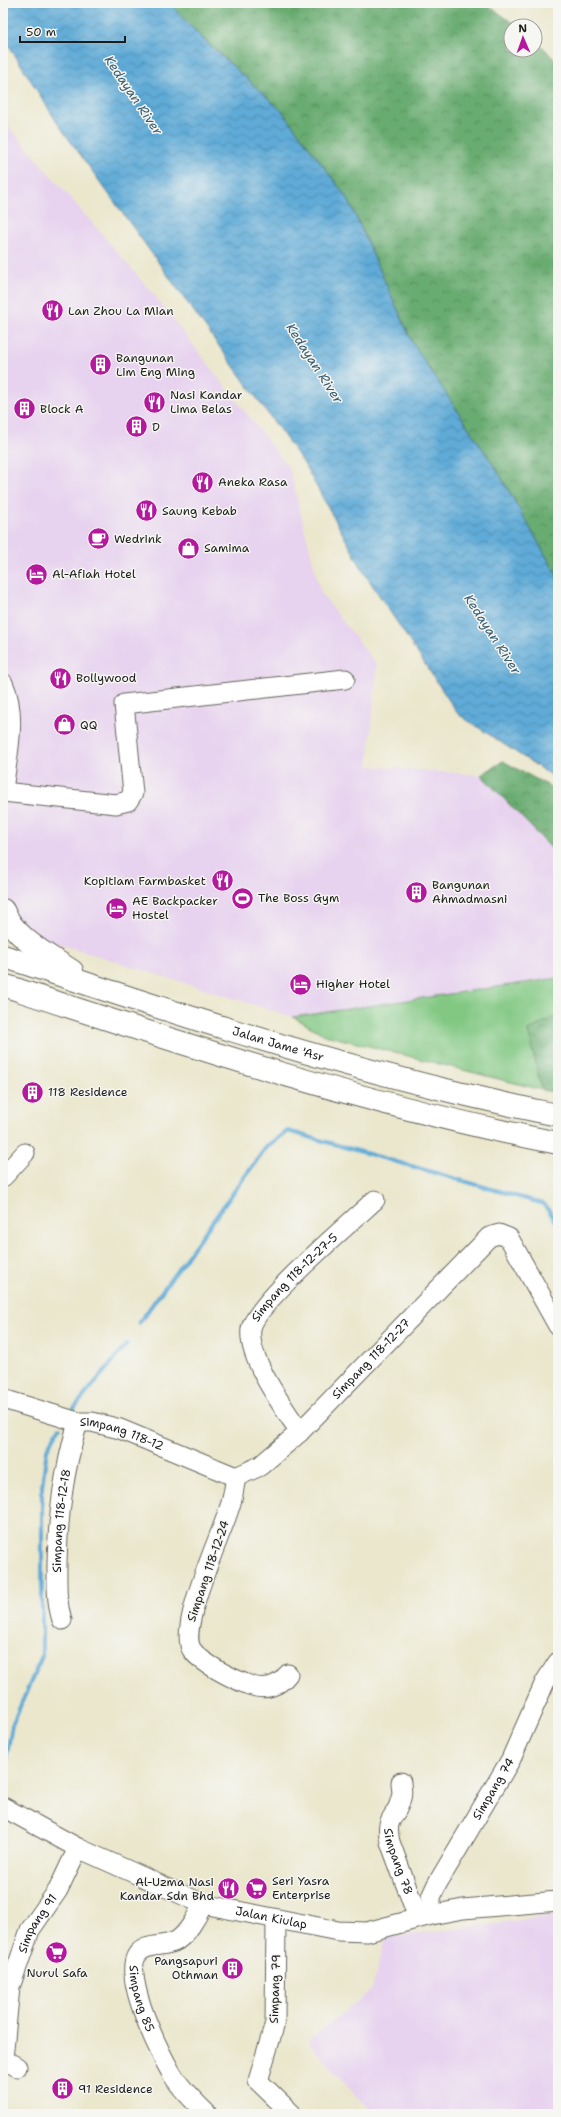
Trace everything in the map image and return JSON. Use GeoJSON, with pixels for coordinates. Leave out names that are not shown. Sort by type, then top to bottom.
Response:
{"type":"FeatureCollection","features":[{"type":"Feature","properties":{"kind":"main road"},"geometry":{"type":"LineString","coordinates":[[3,910],[6,919],[20,934],[39,949],[95,986]]}},
{"type":"Feature","properties":{"kind":"main road","name":"Jalan Jame 'Asr"},"geometry":{"type":"LineString","coordinates":[[3,956],[228,1029],[402,1079],[558,1115]]}},
{"type":"Feature","properties":{"kind":"main road"},"geometry":{"type":"LineString","coordinates":[[3,985],[307,1082],[395,1107],[558,1143]]}},
{"type":"Feature","properties":{"kind":"street"},"geometry":{"type":"LineString","coordinates":[[3,683],[9,705],[10,732],[3,791],[116,804],[128,801],[133,794],[124,704],[345,679]]}},
{"type":"Feature","properties":{"kind":"street"},"geometry":{"type":"LineString","coordinates":[[3,1177],[25,1153]]}},
{"type":"Feature","properties":{"kind":"street","name":"Simpang 118-12-27-5"},"geometry":{"type":"LineString","coordinates":[[300,1432],[271,1387],[254,1351],[251,1328],[260,1312],[302,1266],[375,1200]]}},
{"type":"Feature","properties":{"kind":"street","name":"Simpang 118-12-27"},"geometry":{"type":"LineString","coordinates":[[236,1477],[260,1466],[300,1432],[489,1237],[499,1234],[509,1238],[558,1326]]}},
{"type":"Feature","properties":{"kind":"street","name":"Simpang 118-12"},"geometry":{"type":"LineString","coordinates":[[3,1399],[78,1422],[92,1422],[120,1429],[236,1477]]}},
{"type":"Feature","properties":{"kind":"street","name":"Simpang 118-12-18"},"geometry":{"type":"LineString","coordinates":[[62,1620],[57,1603],[58,1529],[66,1465],[78,1422]]}},
{"type":"Feature","properties":{"kind":"street","name":"Simpang 118-12-24"},"geometry":{"type":"LineString","coordinates":[[236,1477],[230,1508],[191,1615],[188,1635],[191,1649],[201,1659],[256,1688],[270,1687],[281,1683],[288,1674]]}},
{"type":"Feature","properties":{"kind":"street","name":"Simpang 74"},"geometry":{"type":"LineString","coordinates":[[425,1917],[437,1884],[511,1759],[546,1682],[558,1662]]}},
{"type":"Feature","properties":{"kind":"street","name":"Simpang 78"},"geometry":{"type":"LineString","coordinates":[[401,1782],[402,1797],[398,1808],[390,1818],[387,1828],[390,1842],[425,1917]]}},
{"type":"Feature","properties":{"kind":"street","name":"Jalan Kiulap"},"geometry":{"type":"LineString","coordinates":[[3,1807],[78,1848],[203,1904],[338,1931],[366,1932],[463,1909],[558,1901]]}},
{"type":"Feature","properties":{"kind":"street","name":"Simpang 91"},"geometry":{"type":"LineString","coordinates":[[17,2067],[4,2058],[10,1986],[30,1930],[58,1890],[78,1848]]}},
{"type":"Feature","properties":{"kind":"street","name":"Simpang 85"},"geometry":{"type":"LineString","coordinates":[[203,1904],[194,1922],[175,1942],[148,1947],[138,1954],[133,1964],[134,1981],[158,2051],[175,2079],[207,2114]]}},
{"type":"Feature","properties":{"kind":"street","name":"Simpang 79"},"geometry":{"type":"LineString","coordinates":[[276,1918],[275,2023],[258,2081],[292,2114]]}},
{"type":"Feature","properties":{"kind":"shaded area"},"geometry":{"type":"Polygon","coordinates":[[[3,120],[151,291],[289,468],[321,593],[377,665],[368,766],[481,775],[558,855],[558,978],[293,1017],[3,926],[3,120]]]}},
{"type":"Feature","properties":{"kind":"shaded area"},"geometry":{"type":"Polygon","coordinates":[[[558,1915],[558,2109],[554,2114],[372,2114],[308,2041],[372,1989],[385,1938],[558,1915]]]}},
{"type":"Feature","properties":{"kind":"green space"},"geometry":{"type":"Polygon","coordinates":[[[169,3],[485,3],[506,18],[503,18],[503,58],[543,58],[543,47],[558,63],[558,577],[498,472],[413,344],[348,199],[282,111],[201,37],[169,3]]]}},
{"type":"Feature","properties":{"kind":"green space"},"geometry":{"type":"Polygon","coordinates":[[[503,761],[558,791],[558,855],[481,775],[503,761]]]}},
{"type":"Feature","properties":{"kind":"green space"},"geometry":{"type":"Polygon","coordinates":[[[558,978],[558,1015],[528,1031],[542,1090],[325,1035],[293,1017],[558,978]]]}},
{"type":"Feature","properties":{"kind":"green space"},"geometry":{"type":"Polygon","coordinates":[[[558,1015],[558,1093],[542,1090],[528,1031],[558,1015]]]}},
{"type":"Feature","properties":{"kind":"water","name":"Kedayan River"},"geometry":{"type":"Polygon","coordinates":[[[3,3],[169,3],[201,37],[282,111],[348,199],[413,344],[498,472],[558,577],[558,780],[458,714],[365,574],[303,462],[58,124],[3,36],[3,3]]]}},
{"type":"Feature","properties":{"kind":"waterway"},"geometry":{"type":"LineString","coordinates":[[139,1323],[267,1146],[288,1131],[544,1204],[558,1224]]}},
{"type":"Feature","properties":{"kind":"waterway"},"geometry":{"type":"LineString","coordinates":[[70,1413],[127,1344]]}},
{"type":"Feature","properties":{"kind":"waterway"},"geometry":{"type":"LineString","coordinates":[[3,1777],[12,1725],[42,1656],[42,1486],[47,1449],[60,1427]]}},
{"type":"Feature","properties":{"kind":"place","name":"Lan Zhou La Mian"},"geometry":{"type":"Point","coordinates":[53,311]}},
{"type":"Feature","properties":{"kind":"place","name":"Bangunan Lim Eng Ming"},"geometry":{"type":"Point","coordinates":[101,365]}},
{"type":"Feature","properties":{"kind":"place","name":"Nasi Kandar Lima Belas"},"geometry":{"type":"Point","coordinates":[155,402]}},
{"type":"Feature","properties":{"kind":"place","name":"Block A"},"geometry":{"type":"Point","coordinates":[25,409]}},
{"type":"Feature","properties":{"kind":"place","name":"D"},"geometry":{"type":"Point","coordinates":[137,427]}},
{"type":"Feature","properties":{"kind":"place","name":"Aneka Rasa"},"geometry":{"type":"Point","coordinates":[203,482]}},
{"type":"Feature","properties":{"kind":"place","name":"Saung Kebab"},"geometry":{"type":"Point","coordinates":[146,511]}},
{"type":"Feature","properties":{"kind":"place","name":"Wedrink"},"geometry":{"type":"Point","coordinates":[98,539]}},
{"type":"Feature","properties":{"kind":"place","name":"Samima"},"geometry":{"type":"Point","coordinates":[188,548]}},
{"type":"Feature","properties":{"kind":"place","name":"Al-Afiah Hotel"},"geometry":{"type":"Point","coordinates":[37,574]}},
{"type":"Feature","properties":{"kind":"place","name":"Bollywood"},"geometry":{"type":"Point","coordinates":[60,678]}},
{"type":"Feature","properties":{"kind":"place","name":"QQ"},"geometry":{"type":"Point","coordinates":[64,725]}},
{"type":"Feature","properties":{"kind":"place","name":"Kopitiam Farmbasket"},"geometry":{"type":"Point","coordinates":[222,881]}},
{"type":"Feature","properties":{"kind":"place","name":"Bangunan Ahmadmasni"},"geometry":{"type":"Point","coordinates":[416,892]}},
{"type":"Feature","properties":{"kind":"place","name":"The Boss Gym"},"geometry":{"type":"Point","coordinates":[242,898]}},
{"type":"Feature","properties":{"kind":"place","name":"AE Backpacker Hostel"},"geometry":{"type":"Point","coordinates":[117,908]}},
{"type":"Feature","properties":{"kind":"place","name":"Higher Hotel"},"geometry":{"type":"Point","coordinates":[300,984]}},
{"type":"Feature","properties":{"kind":"place","name":"118 Residence"},"geometry":{"type":"Point","coordinates":[33,1092]}},
{"type":"Feature","properties":{"kind":"place","name":"Seri Yasra Enterprise"},"geometry":{"type":"Point","coordinates":[257,1888]}},
{"type":"Feature","properties":{"kind":"place","name":"Al-Uzma Nasi Kandar Sdn Bhd"},"geometry":{"type":"Point","coordinates":[229,1889]}},
{"type":"Feature","properties":{"kind":"place","name":"Nurul Safa"},"geometry":{"type":"Point","coordinates":[57,1952]}},
{"type":"Feature","properties":{"kind":"place","name":"Pangsapuri Othman"},"geometry":{"type":"Point","coordinates":[233,1968]}},
{"type":"Feature","properties":{"kind":"place","name":"91 Residence"},"geometry":{"type":"Point","coordinates":[62,2089]}}]}
